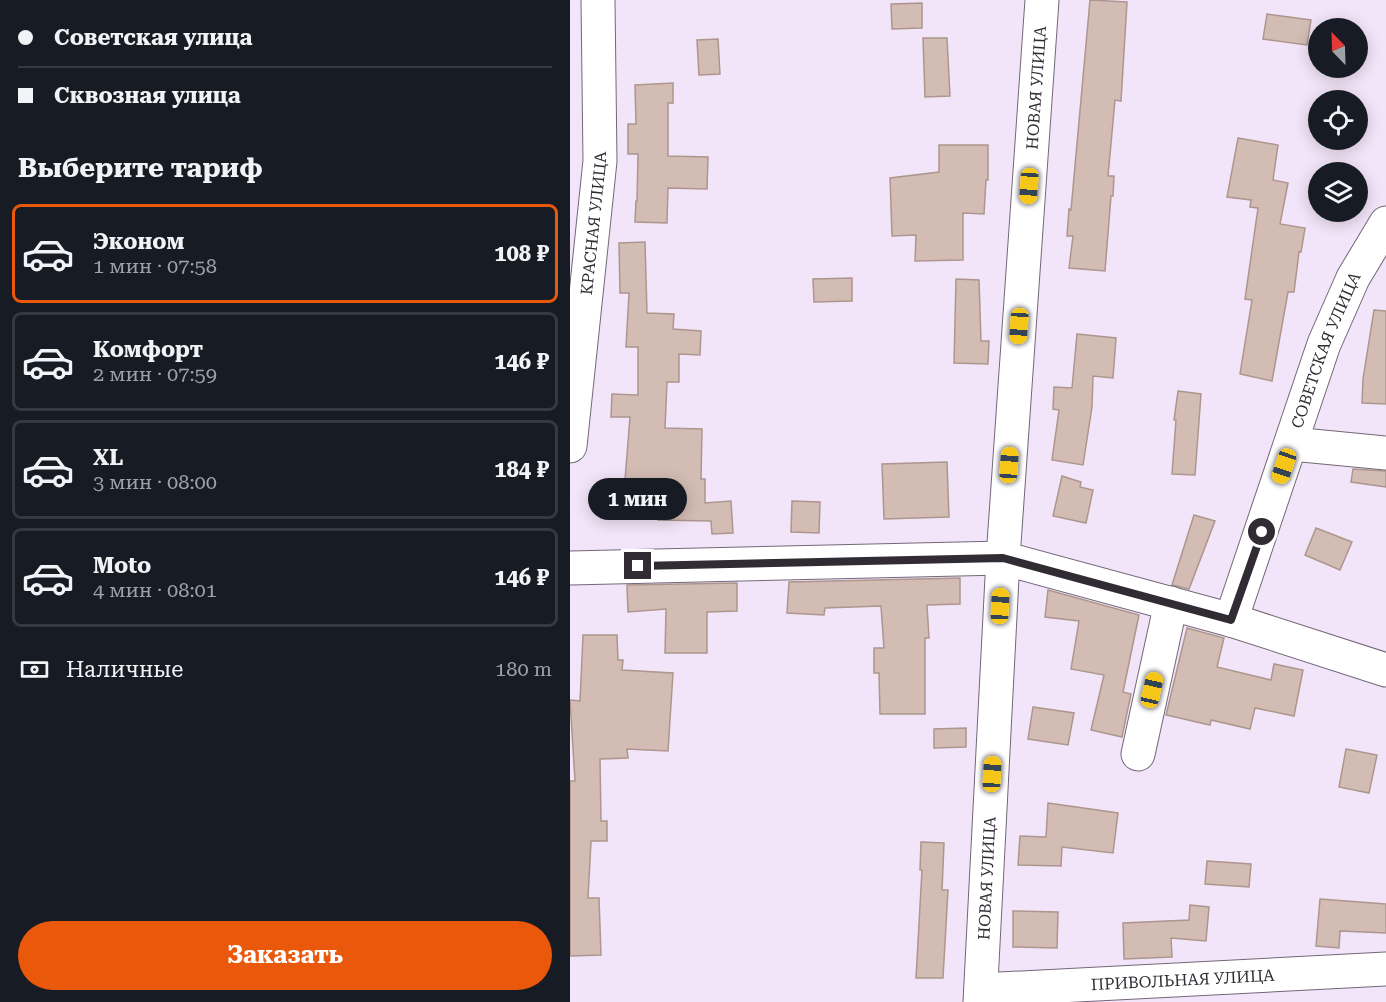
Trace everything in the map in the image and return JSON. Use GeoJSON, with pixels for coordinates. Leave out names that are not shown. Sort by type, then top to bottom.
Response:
{"type":"FeatureCollection","features":[{"type":"Feature","properties":{"kind":"street","name":"КРАСНАЯ УЛИЦА"},"geometry":{"type":"LineString","coordinates":[[570,446],[600,161],[598,0]]}},
{"type":"Feature","properties":{"kind":"street","name":"НОВАЯ УЛИЦА"},"geometry":{"type":"LineString","coordinates":[[980,996],[1003,558],[1042,0]]}},
{"type":"Feature","properties":{"kind":"street","name":"СОВЕТСКАЯ УЛИЦА"},"geometry":{"type":"LineString","coordinates":[[1231,620],[1324,345],[1353,278],[1386,223]]}},
{"type":"Feature","properties":{"kind":"street"},"geometry":{"type":"LineString","coordinates":[[1292,444],[1386,453]]}},
{"type":"Feature","properties":{"kind":"street"},"geometry":{"type":"LineString","coordinates":[[570,568],[1003,558],[1231,620],[1386,670]]}},
{"type":"Feature","properties":{"kind":"street"},"geometry":{"type":"LineString","coordinates":[[1138,754],[1171,603]]}},
{"type":"Feature","properties":{"kind":"street","name":"ПРИВОЛЬНАЯ УЛИЦА"},"geometry":{"type":"LineString","coordinates":[[980,996],[1386,969]]}},
{"type":"Feature","properties":{"kind":"building"},"geometry":{"type":"Polygon","coordinates":[[[1090,0],[1127,2],[1121,101],[1115,100],[1108,176],[1114,176],[1105,271],[1069,268],[1073,236],[1067,236],[1090,0]]]}},
{"type":"Feature","properties":{"kind":"building"},"geometry":{"type":"Polygon","coordinates":[[[922,3],[922,28],[892,29],[891,4],[922,3]]]}},
{"type":"Feature","properties":{"kind":"building"},"geometry":{"type":"Polygon","coordinates":[[[1267,14],[1308,20],[1307,45],[1263,39],[1267,14]]]}},
{"type":"Feature","properties":{"kind":"building"},"geometry":{"type":"Polygon","coordinates":[[[923,38],[947,38],[950,96],[925,97],[923,38]]]}},
{"type":"Feature","properties":{"kind":"building"},"geometry":{"type":"Polygon","coordinates":[[[718,39],[720,74],[699,75],[697,40],[718,39]]]}},
{"type":"Feature","properties":{"kind":"building"},"geometry":{"type":"Polygon","coordinates":[[[673,83],[673,103],[668,103],[668,156],[708,157],[707,189],[668,188],[667,223],[635,222],[638,154],[628,154],[628,124],[636,124],[635,85],[673,83]]]}},
{"type":"Feature","properties":{"kind":"building"},"geometry":{"type":"Polygon","coordinates":[[[1238,138],[1278,145],[1273,180],[1288,183],[1280,224],[1305,228],[1301,252],[1299,252],[1294,292],[1288,292],[1272,381],[1240,374],[1252,300],[1245,299],[1258,208],[1250,207],[1251,200],[1227,197],[1238,138]]]}},
{"type":"Feature","properties":{"kind":"building"},"geometry":{"type":"Polygon","coordinates":[[[939,145],[988,145],[988,180],[986,180],[984,214],[963,213],[963,260],[915,261],[916,235],[892,236],[890,178],[939,172],[939,145]]]}},
{"type":"Feature","properties":{"kind":"building"},"geometry":{"type":"Polygon","coordinates":[[[645,242],[647,313],[674,314],[673,329],[701,331],[700,355],[679,354],[679,382],[667,382],[665,428],[702,429],[701,479],[705,479],[705,503],[731,501],[733,533],[712,534],[711,521],[658,520],[658,517],[603,514],[605,479],[625,480],[630,417],[611,417],[612,394],[638,395],[638,347],[626,347],[629,293],[620,293],[619,243],[645,242]]]}},
{"type":"Feature","properties":{"kind":"building"},"geometry":{"type":"Polygon","coordinates":[[[852,278],[852,301],[814,302],[813,279],[852,278]]]}},
{"type":"Feature","properties":{"kind":"building"},"geometry":{"type":"Polygon","coordinates":[[[956,279],[979,280],[981,341],[989,341],[988,364],[954,363],[956,279]]]}},
{"type":"Feature","properties":{"kind":"building"},"geometry":{"type":"Polygon","coordinates":[[[1374,310],[1386,311],[1386,404],[1362,403],[1363,379],[1374,310]]]}},
{"type":"Feature","properties":{"kind":"building"},"geometry":{"type":"Polygon","coordinates":[[[1077,334],[1116,338],[1113,378],[1093,376],[1092,407],[1083,465],[1052,460],[1059,410],[1053,409],[1054,387],[1072,388],[1077,334]]]}},
{"type":"Feature","properties":{"kind":"building"},"geometry":{"type":"Polygon","coordinates":[[[1178,391],[1201,394],[1195,475],[1172,474],[1176,420],[1174,420],[1178,391]]]}},
{"type":"Feature","properties":{"kind":"building"},"geometry":{"type":"Polygon","coordinates":[[[947,462],[949,517],[884,519],[882,464],[947,462]]]}},
{"type":"Feature","properties":{"kind":"building"},"geometry":{"type":"Polygon","coordinates":[[[1353,469],[1386,471],[1386,487],[1351,482],[1353,469]]]}},
{"type":"Feature","properties":{"kind":"building"},"geometry":{"type":"Polygon","coordinates":[[[1062,476],[1081,482],[1080,487],[1093,490],[1086,523],[1053,516],[1062,476]]]}},
{"type":"Feature","properties":{"kind":"building"},"geometry":{"type":"Polygon","coordinates":[[[792,501],[820,502],[819,533],[791,532],[792,501]]]}},
{"type":"Feature","properties":{"kind":"building"},"geometry":{"type":"Polygon","coordinates":[[[1194,515],[1215,521],[1189,589],[1172,585],[1194,515]]]}},
{"type":"Feature","properties":{"kind":"building"},"geometry":{"type":"Polygon","coordinates":[[[1316,528],[1352,542],[1340,570],[1305,555],[1316,528]]]}},
{"type":"Feature","properties":{"kind":"building"},"geometry":{"type":"Polygon","coordinates":[[[960,578],[960,604],[927,605],[929,638],[925,638],[925,714],[880,714],[879,673],[874,673],[874,648],[884,648],[881,606],[825,608],[824,615],[787,613],[789,582],[960,578]]]}},
{"type":"Feature","properties":{"kind":"building"},"geometry":{"type":"Polygon","coordinates":[[[737,583],[737,611],[707,612],[707,653],[665,653],[666,609],[628,612],[627,585],[737,583]]]}},
{"type":"Feature","properties":{"kind":"building"},"geometry":{"type":"Polygon","coordinates":[[[1048,590],[1139,615],[1123,692],[1131,694],[1122,737],[1091,730],[1104,675],[1071,669],[1079,621],[1045,617],[1048,590]]]}},
{"type":"Feature","properties":{"kind":"building"},"geometry":{"type":"Polygon","coordinates":[[[1187,628],[1224,638],[1217,667],[1271,680],[1274,664],[1303,670],[1294,716],[1255,708],[1250,729],[1211,720],[1210,725],[1166,715],[1187,628]]]}},
{"type":"Feature","properties":{"kind":"building"},"geometry":{"type":"Polygon","coordinates":[[[583,635],[617,635],[618,660],[623,660],[622,670],[673,673],[668,751],[627,749],[628,758],[600,759],[601,821],[607,821],[607,841],[591,841],[588,898],[599,898],[601,955],[570,956],[570,781],[575,781],[570,700],[580,701],[583,635]]]}},
{"type":"Feature","properties":{"kind":"building"},"geometry":{"type":"Polygon","coordinates":[[[1033,707],[1074,713],[1068,745],[1028,739],[1033,707]]]}},
{"type":"Feature","properties":{"kind":"building"},"geometry":{"type":"Polygon","coordinates":[[[966,728],[966,747],[934,748],[934,729],[966,728]]]}},
{"type":"Feature","properties":{"kind":"building"},"geometry":{"type":"Polygon","coordinates":[[[1346,749],[1377,755],[1369,793],[1339,787],[1346,749]]]}},
{"type":"Feature","properties":{"kind":"building"},"geometry":{"type":"Polygon","coordinates":[[[1048,803],[1118,813],[1113,853],[1062,847],[1061,866],[1018,865],[1020,836],[1046,837],[1048,803]]]}},
{"type":"Feature","properties":{"kind":"building"},"geometry":{"type":"Polygon","coordinates":[[[921,842],[944,843],[942,890],[948,890],[943,978],[916,978],[922,870],[920,870],[921,842]]]}},
{"type":"Feature","properties":{"kind":"building"},"geometry":{"type":"Polygon","coordinates":[[[1207,861],[1251,864],[1249,887],[1205,884],[1207,861]]]}},
{"type":"Feature","properties":{"kind":"building"},"geometry":{"type":"Polygon","coordinates":[[[1320,899],[1386,904],[1386,933],[1340,931],[1339,948],[1316,946],[1320,899]]]}},
{"type":"Feature","properties":{"kind":"building"},"geometry":{"type":"Polygon","coordinates":[[[1190,905],[1209,907],[1206,941],[1171,938],[1172,957],[1124,959],[1123,923],[1189,920],[1190,905]]]}},
{"type":"Feature","properties":{"kind":"building"},"geometry":{"type":"Polygon","coordinates":[[[1013,911],[1058,912],[1057,948],[1013,947],[1013,911]]]}},
{"type":"Feature","properties":{"kind":"route"},"geometry":{"type":"LineString","coordinates":[[638,566],[1003,558],[1231,620],[1262,532]]}}]}
